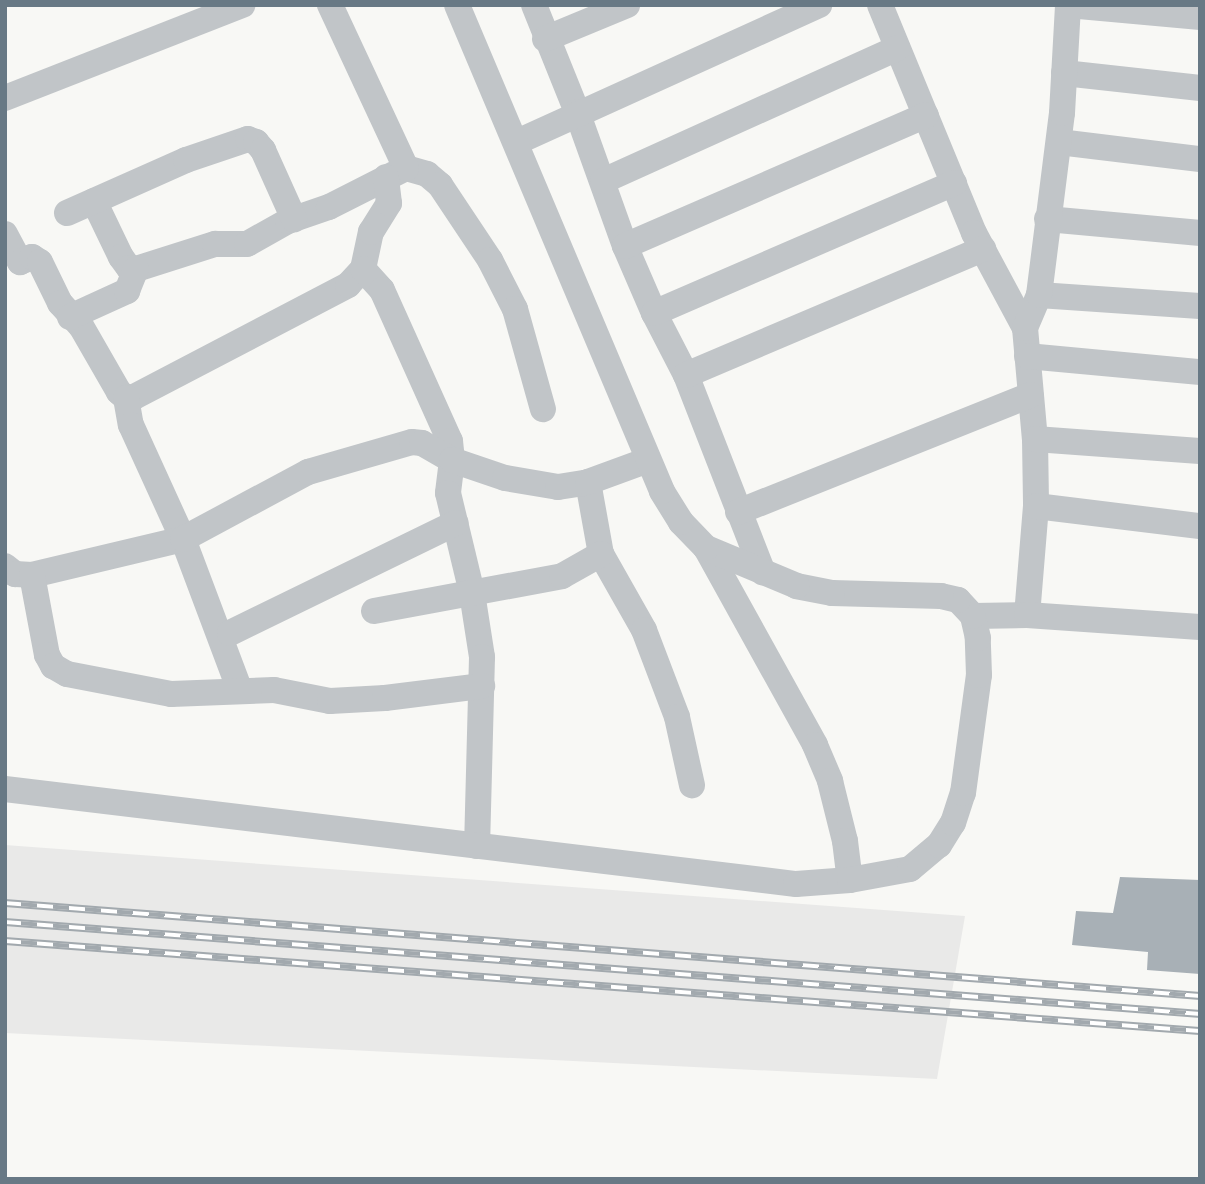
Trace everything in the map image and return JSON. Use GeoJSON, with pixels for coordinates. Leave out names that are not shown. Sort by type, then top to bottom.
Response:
{"type":"FeatureCollection","features":[{"type":"Feature","properties":{"kind":"street"},"geometry":{"type":"LineString","coordinates":[[5,98],[242,5]]}},
{"type":"Feature","properties":{"kind":"street"},"geometry":{"type":"LineString","coordinates":[[126,398],[134,397],[348,285],[363,269],[371,232],[389,203],[396,173],[330,5]]}},
{"type":"Feature","properties":{"kind":"street"},"geometry":{"type":"LineString","coordinates":[[457,5],[662,491],[681,522],[706,548],[815,745],[830,781],[845,841],[850,880]]}},
{"type":"Feature","properties":{"kind":"street"},"geometry":{"type":"LineString","coordinates":[[534,5],[545,39],[577,112],[625,246],[654,313],[687,376],[762,573]]}},
{"type":"Feature","properties":{"kind":"street"},"geometry":{"type":"LineString","coordinates":[[545,39],[627,5]]}},
{"type":"Feature","properties":{"kind":"street"},"geometry":{"type":"LineString","coordinates":[[517,142],[577,112],[819,5]]}},
{"type":"Feature","properties":{"kind":"street"},"geometry":{"type":"LineString","coordinates":[[880,5],[983,249],[1025,328],[1035,439],[1036,506],[1027,615]]}},
{"type":"Feature","properties":{"kind":"street"},"geometry":{"type":"LineString","coordinates":[[1025,328],[1039,295],[1059,142],[1068,5],[1200,17]]}},
{"type":"Feature","properties":{"kind":"street"},"geometry":{"type":"LineString","coordinates":[[603,181],[897,48]]}},
{"type":"Feature","properties":{"kind":"street"},"geometry":{"type":"LineString","coordinates":[[1064,73],[1200,88]]}},
{"type":"Feature","properties":{"kind":"street"},"geometry":{"type":"LineString","coordinates":[[625,246],[926,115]]}},
{"type":"Feature","properties":{"kind":"street"},"geometry":{"type":"LineString","coordinates":[[67,213],[186,160],[248,139],[256,142],[263,150],[294,219]]}},
{"type":"Feature","properties":{"kind":"street"},"geometry":{"type":"LineString","coordinates":[[1059,142],[1200,159]]}},
{"type":"Feature","properties":{"kind":"street"},"geometry":{"type":"LineString","coordinates":[[94,201],[121,257],[129,268],[136,270],[215,244],[247,244],[294,219],[329,207],[396,173],[427,174],[439,185],[491,260],[515,309],[543,409]]}},
{"type":"Feature","properties":{"kind":"street"},"geometry":{"type":"LineString","coordinates":[[654,313],[954,183]]}},
{"type":"Feature","properties":{"kind":"street"},"geometry":{"type":"LineString","coordinates":[[1047,219],[1200,233]]}},
{"type":"Feature","properties":{"kind":"street"},"geometry":{"type":"LineString","coordinates":[[5,234],[13,266],[32,257],[40,262],[70,317],[81,326],[126,398],[131,425],[183,539],[240,691]]}},
{"type":"Feature","properties":{"kind":"street"},"geometry":{"type":"LineString","coordinates":[[687,376],[983,249]]}},
{"type":"Feature","properties":{"kind":"street"},"geometry":{"type":"LineString","coordinates":[[363,269],[382,290],[404,345],[444,423],[452,460],[448,493],[472,593],[482,657],[477,846]]}},
{"type":"Feature","properties":{"kind":"street"},"geometry":{"type":"LineString","coordinates":[[70,317],[127,291],[136,270]]}},
{"type":"Feature","properties":{"kind":"street"},"geometry":{"type":"LineString","coordinates":[[1039,295],[1200,306]]}},
{"type":"Feature","properties":{"kind":"street"},"geometry":{"type":"LineString","coordinates":[[1027,356],[1200,372]]}},
{"type":"Feature","properties":{"kind":"street"},"geometry":{"type":"LineString","coordinates":[[738,512],[1030,395]]}},
{"type":"Feature","properties":{"kind":"street"},"geometry":{"type":"LineString","coordinates":[[1035,439],[1200,451]]}},
{"type":"Feature","properties":{"kind":"street"},"geometry":{"type":"LineString","coordinates":[[5,566],[15,574],[32,575],[183,539],[308,472],[401,444],[422,443],[452,460],[532,484],[558,487],[588,482],[648,460]]}},
{"type":"Feature","properties":{"kind":"street"},"geometry":{"type":"LineString","coordinates":[[588,482],[601,554],[644,630],[677,717],[692,785]]}},
{"type":"Feature","properties":{"kind":"street"},"geometry":{"type":"LineString","coordinates":[[1036,506],[1200,526]]}},
{"type":"Feature","properties":{"kind":"street"},"geometry":{"type":"LineString","coordinates":[[230,633],[456,523]]}},
{"type":"Feature","properties":{"kind":"street"},"geometry":{"type":"LineString","coordinates":[[5,789],[796,884],[850,880],[910,869],[939,845],[953,824],[963,793],[979,675],[978,638],[973,616],[958,600],[941,596],[832,593],[797,586],[706,548]]}},
{"type":"Feature","properties":{"kind":"street"},"geometry":{"type":"LineString","coordinates":[[374,611],[562,576],[601,554]]}},
{"type":"Feature","properties":{"kind":"street"},"geometry":{"type":"LineString","coordinates":[[32,575],[47,655],[53,666],[67,674],[171,694],[293,692],[330,701],[384,698],[482,686]]}},
{"type":"Feature","properties":{"kind":"street"},"geometry":{"type":"LineString","coordinates":[[973,616],[1027,615],[1200,627]]}},
{"type":"Feature","properties":{"kind":"shaded area"},"geometry":{"type":"Polygon","coordinates":[[[5,845],[965,916],[937,1079],[5,1033],[5,845]]]}},
{"type":"Feature","properties":{"kind":"building"},"geometry":{"type":"Polygon","coordinates":[[[1120,877],[1200,880],[1200,974],[1147,970],[1148,952],[1072,945],[1076,911],[1113,913],[1120,877]]]}},
{"type":"Feature","properties":{"kind":"railway"},"geometry":{"type":"LineString","coordinates":[[5,903],[1200,996]]}},
{"type":"Feature","properties":{"kind":"railway"},"geometry":{"type":"LineString","coordinates":[[5,922],[1200,1014]]}},
{"type":"Feature","properties":{"kind":"railway"},"geometry":{"type":"LineString","coordinates":[[5,941],[1200,1031]]}}]}
